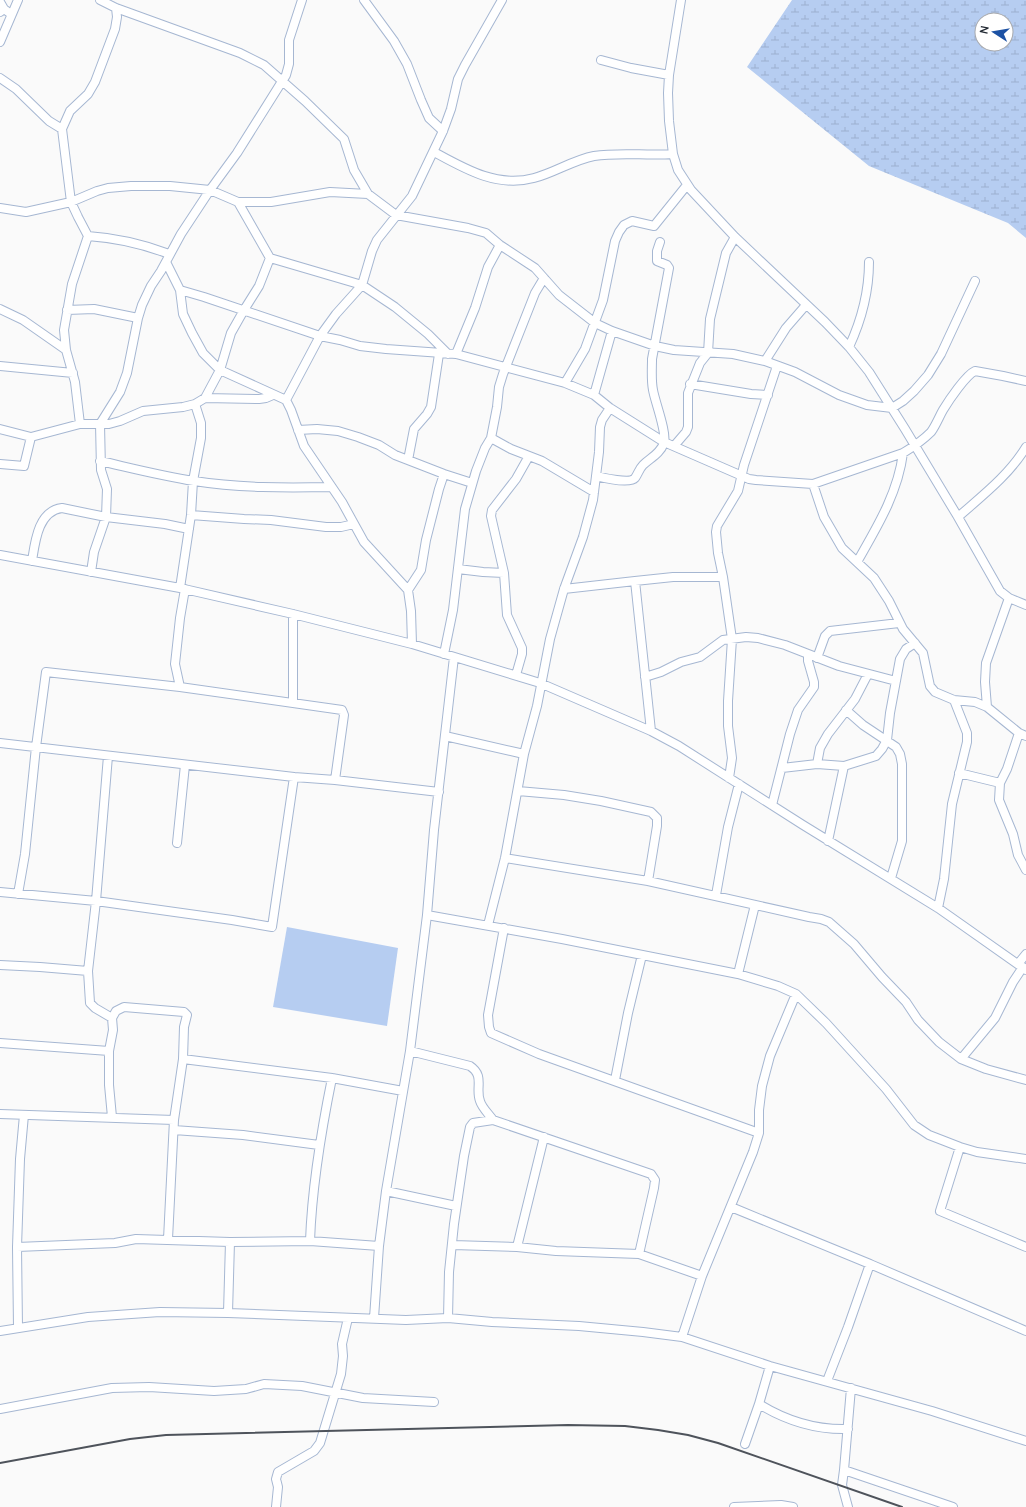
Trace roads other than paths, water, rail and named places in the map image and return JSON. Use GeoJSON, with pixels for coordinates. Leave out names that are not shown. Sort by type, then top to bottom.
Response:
{"type":"FeatureCollection","features":[{"type":"Feature","properties":{"kind":"street"},"geometry":{"type":"LineString","coordinates":[[0,42],[4,9],[18,0]]}},
{"type":"Feature","properties":{"kind":"street"},"geometry":{"type":"LineString","coordinates":[[100,0],[116,8],[240,53],[264,65],[305,101],[344,139],[354,170],[368,194],[396,215],[468,228],[486,233],[500,245],[535,268],[559,295],[595,323],[612,331],[655,346],[674,350],[732,354],[765,361],[794,372],[838,395],[867,405],[892,408],[903,402],[928,374],[941,354],[975,281]]}},
{"type":"Feature","properties":{"kind":"street"},"geometry":{"type":"LineString","coordinates":[[91,572],[94,552],[106,517],[107,489],[102,475],[100,461],[100,424],[120,392],[127,373],[138,318],[151,286],[181,234],[237,153],[286,75],[289,64],[288,40],[302,0]]}},
{"type":"Feature","properties":{"kind":"street"},"geometry":{"type":"LineString","coordinates":[[364,0],[394,41],[408,64],[420,100],[429,118],[443,132]]}},
{"type":"Feature","properties":{"kind":"street"},"geometry":{"type":"LineString","coordinates":[[286,400],[320,336],[336,314],[362,285],[372,251],[377,240],[412,196],[443,132],[451,109],[458,79],[502,0]]}},
{"type":"Feature","properties":{"kind":"street"},"geometry":{"type":"LineString","coordinates":[[681,0],[669,75],[669,121],[673,154],[678,170],[687,185],[735,237],[850,347],[869,372],[915,445],[1000,591],[1009,598],[1026,605]]}},
{"type":"Feature","properties":{"kind":"street"},"geometry":{"type":"LineString","coordinates":[[80,424],[75,382],[66,350],[64,330],[72,284],[88,236],[71,202],[62,128],[70,111],[88,94],[95,82],[115,29],[117,17],[116,8]]}},
{"type":"Feature","properties":{"kind":"street"},"geometry":{"type":"LineString","coordinates":[[601,60],[631,68],[669,75]]}},
{"type":"Feature","properties":{"kind":"street"},"geometry":{"type":"LineString","coordinates":[[0,78],[16,88],[49,121],[62,128]]}},
{"type":"Feature","properties":{"kind":"street"},"geometry":{"type":"LineString","coordinates":[[434,152],[478,175],[493,179],[516,180],[533,179],[592,156],[608,154],[673,154]]}},
{"type":"Feature","properties":{"kind":"street"},"geometry":{"type":"LineString","coordinates":[[565,383],[585,349],[595,323],[607,288],[615,242],[624,225],[632,221],[654,226],[687,185]]}},
{"type":"Feature","properties":{"kind":"street"},"geometry":{"type":"LineString","coordinates":[[0,208],[26,212],[71,202],[97,191],[123,186],[170,186],[210,190],[238,202],[271,202],[330,192],[368,194]]}},
{"type":"Feature","properties":{"kind":"street"},"geometry":{"type":"LineString","coordinates":[[238,202],[270,258],[362,285],[395,307],[428,334],[443,354],[431,407],[428,414],[414,429],[408,460]]}},
{"type":"Feature","properties":{"kind":"street"},"geometry":{"type":"LineString","coordinates":[[88,236],[118,239],[141,244],[168,258],[180,290],[183,314],[203,353],[220,370],[286,400],[292,410],[304,446],[342,502],[364,542],[408,590],[412,644]]}},
{"type":"Feature","properties":{"kind":"street"},"geometry":{"type":"LineString","coordinates":[[674,446],[686,432],[688,427],[688,393],[690,384],[700,362],[708,353],[710,319],[718,282],[726,253],[735,237]]}},
{"type":"Feature","properties":{"kind":"street"},"geometry":{"type":"LineString","coordinates":[[596,476],[621,480],[634,479],[642,466],[658,452],[664,442],[662,424],[652,388],[652,359],[669,268],[668,266],[657,261],[660,242]]}},
{"type":"Feature","properties":{"kind":"street"},"geometry":{"type":"LineString","coordinates":[[456,354],[475,308],[488,267],[500,245]]}},
{"type":"Feature","properties":{"kind":"street"},"geometry":{"type":"LineString","coordinates":[[0,429],[31,437],[80,424],[100,424],[120,421],[144,411],[183,407],[195,404],[205,398],[220,370],[231,333],[259,286],[270,258]]}},
{"type":"Feature","properties":{"kind":"street"},"geometry":{"type":"LineString","coordinates":[[850,347],[864,310],[869,262]]}},
{"type":"Feature","properties":{"kind":"street"},"geometry":{"type":"LineString","coordinates":[[444,654],[453,610],[465,509],[472,483],[491,438],[499,387],[505,367],[535,293],[544,278]]}},
{"type":"Feature","properties":{"kind":"street"},"geometry":{"type":"LineString","coordinates":[[180,290],[320,336],[360,346],[456,354],[565,383],[594,395],[610,408],[664,442],[749,479],[756,480],[813,484],[903,453],[931,432],[944,409],[972,373],[979,371],[1026,381]]}},
{"type":"Feature","properties":{"kind":"street"},"geometry":{"type":"LineString","coordinates":[[765,361],[786,328],[806,305]]}},
{"type":"Feature","properties":{"kind":"street"},"geometry":{"type":"LineString","coordinates":[[0,309],[23,320],[66,350]]}},
{"type":"Feature","properties":{"kind":"street"},"geometry":{"type":"LineString","coordinates":[[67,310],[94,309],[138,318]]}},
{"type":"Feature","properties":{"kind":"street"},"geometry":{"type":"LineString","coordinates":[[594,395],[612,331]]}},
{"type":"Feature","properties":{"kind":"street"},"geometry":{"type":"LineString","coordinates":[[0,366],[72,373]]}},
{"type":"Feature","properties":{"kind":"street"},"geometry":{"type":"LineString","coordinates":[[729,778],[732,758],[728,726],[728,701],[732,639],[716,532],[717,526],[738,491],[746,460],[777,366]]}},
{"type":"Feature","properties":{"kind":"street"},"geometry":{"type":"LineString","coordinates":[[690,384],[768,395]]}},
{"type":"Feature","properties":{"kind":"street"},"geometry":{"type":"LineString","coordinates":[[205,398],[259,399],[273,395]]}},
{"type":"Feature","properties":{"kind":"street"},"geometry":{"type":"LineString","coordinates":[[180,687],[175,664],[193,481],[201,438],[201,423],[195,404]]}},
{"type":"Feature","properties":{"kind":"street"},"geometry":{"type":"LineString","coordinates":[[488,926],[505,858],[524,754],[537,706],[540,683],[550,638],[564,590],[583,537],[594,492],[600,427],[602,420],[610,408]]}},
{"type":"Feature","properties":{"kind":"street"},"geometry":{"type":"LineString","coordinates":[[298,430],[338,431],[379,445],[395,455],[472,483]]}},
{"type":"Feature","properties":{"kind":"street"},"geometry":{"type":"LineString","coordinates":[[0,464],[24,466],[31,437]]}},
{"type":"Feature","properties":{"kind":"street"},"geometry":{"type":"LineString","coordinates":[[491,438],[511,449],[564,473],[594,492]]}},
{"type":"Feature","properties":{"kind":"street"},"geometry":{"type":"LineString","coordinates":[[958,517],[1003,476],[1018,460],[1026,447]]}},
{"type":"Feature","properties":{"kind":"street"},"geometry":{"type":"LineString","coordinates":[[857,562],[885,512],[900,473],[903,453]]}},
{"type":"Feature","properties":{"kind":"street"},"geometry":{"type":"LineString","coordinates":[[516,675],[522,654],[522,648],[507,615],[504,573],[491,516],[492,510],[516,479],[529,456]]}},
{"type":"Feature","properties":{"kind":"street"},"geometry":{"type":"LineString","coordinates":[[100,461],[193,481],[269,488],[331,487]]}},
{"type":"Feature","properties":{"kind":"street"},"geometry":{"type":"LineString","coordinates":[[408,590],[421,570],[426,540],[444,474]]}},
{"type":"Feature","properties":{"kind":"street"},"geometry":{"type":"LineString","coordinates":[[813,484],[824,517],[842,548],[874,578],[889,601],[899,623],[923,653],[930,686],[935,692],[954,700],[975,702],[987,707],[1022,735],[1000,783],[999,800],[1013,834],[1018,855],[1026,870]]}},
{"type":"Feature","properties":{"kind":"street"},"geometry":{"type":"LineString","coordinates":[[32,561],[36,538],[40,526],[48,514],[55,509],[62,508],[106,517],[165,524],[189,529]]}},
{"type":"Feature","properties":{"kind":"street"},"geometry":{"type":"LineString","coordinates":[[190,515],[271,520],[326,527],[342,527],[354,524]]}},
{"type":"Feature","properties":{"kind":"street"},"geometry":{"type":"LineString","coordinates":[[0,555],[182,588],[293,614],[412,644],[540,683],[651,731],[679,746],[828,841],[938,908],[1022,967]]}},
{"type":"Feature","properties":{"kind":"street"},"geometry":{"type":"LineString","coordinates":[[458,569],[504,573]]}},
{"type":"Feature","properties":{"kind":"street"},"geometry":{"type":"LineString","coordinates":[[564,590],[635,580],[673,577],[723,577]]}},
{"type":"Feature","properties":{"kind":"street"},"geometry":{"type":"LineString","coordinates":[[635,580],[651,731]]}},
{"type":"Feature","properties":{"kind":"street"},"geometry":{"type":"LineString","coordinates":[[987,707],[985,682],[986,663],[1009,598]]}},
{"type":"Feature","properties":{"kind":"street"},"geometry":{"type":"LineString","coordinates":[[293,614],[293,703]]}},
{"type":"Feature","properties":{"kind":"street"},"geometry":{"type":"LineString","coordinates":[[817,658],[825,636],[830,631],[899,623]]}},
{"type":"Feature","properties":{"kind":"street"},"geometry":{"type":"LineString","coordinates":[[645,677],[661,672],[681,662],[700,657],[723,640],[746,637],[758,638],[785,645],[839,666],[896,681]]}},
{"type":"Feature","properties":{"kind":"street"},"geometry":{"type":"LineString","coordinates":[[782,768],[817,764],[844,766],[876,756],[887,740],[890,712],[900,659],[906,649],[915,643]]}},
{"type":"Feature","properties":{"kind":"street"},"geometry":{"type":"LineString","coordinates":[[772,805],[790,734],[798,710],[814,687],[808,655]]}},
{"type":"Feature","properties":{"kind":"street"},"geometry":{"type":"LineString","coordinates":[[374,1318],[379,1246],[386,1191],[410,1051],[428,915],[429,876],[454,657]]}},
{"type":"Feature","properties":{"kind":"street"},"geometry":{"type":"LineString","coordinates":[[18,894],[25,854],[36,747],[46,672],[180,687],[340,709],[344,712],[335,780]]}},
{"type":"Feature","properties":{"kind":"street"},"geometry":{"type":"LineString","coordinates":[[817,764],[820,748],[828,734],[855,699],[868,674]]}},
{"type":"Feature","properties":{"kind":"street"},"geometry":{"type":"LineString","coordinates":[[938,908],[944,879],[950,812],[959,773],[966,752],[967,733],[954,700]]}},
{"type":"Feature","properties":{"kind":"street"},"geometry":{"type":"LineString","coordinates":[[846,710],[863,725],[896,747],[900,754],[902,764],[902,841],[891,878]]}},
{"type":"Feature","properties":{"kind":"street"},"geometry":{"type":"LineString","coordinates":[[444,736],[524,754]]}},
{"type":"Feature","properties":{"kind":"street"},"geometry":{"type":"LineString","coordinates":[[0,743],[294,778],[335,780],[439,792]]}},
{"type":"Feature","properties":{"kind":"street"},"geometry":{"type":"LineString","coordinates":[[108,756],[96,901],[88,971],[90,1003],[94,1008],[112,1018]]}},
{"type":"Feature","properties":{"kind":"street"},"geometry":{"type":"LineString","coordinates":[[176,843],[185,765]]}},
{"type":"Feature","properties":{"kind":"street"},"geometry":{"type":"LineString","coordinates":[[828,841],[844,766]]}},
{"type":"Feature","properties":{"kind":"street"},"geometry":{"type":"LineString","coordinates":[[959,773],[1000,783]]}},
{"type":"Feature","properties":{"kind":"street"},"geometry":{"type":"LineString","coordinates":[[0,892],[96,901],[272,927],[294,778]]}},
{"type":"Feature","properties":{"kind":"street"},"geometry":{"type":"LineString","coordinates":[[716,895],[728,827],[739,784]]}},
{"type":"Feature","properties":{"kind":"street"},"geometry":{"type":"LineString","coordinates":[[518,791],[564,795],[601,801],[651,812],[657,818],[657,826],[648,881]]}},
{"type":"Feature","properties":{"kind":"street"},"geometry":{"type":"LineString","coordinates":[[505,858],[648,881],[821,918],[829,922],[854,944],[906,1002],[923,1026],[939,1042],[961,1059],[986,1069],[1026,1080]]}},
{"type":"Feature","properties":{"kind":"street"},"geometry":{"type":"LineString","coordinates":[[738,974],[755,905]]}},
{"type":"Feature","properties":{"kind":"street"},"geometry":{"type":"LineString","coordinates":[[428,915],[504,928],[738,974],[778,986],[796,994],[826,1023],[861,1060],[914,1125],[929,1135],[960,1147],[977,1152],[1026,1159]]}},
{"type":"Feature","properties":{"kind":"street"},"geometry":{"type":"LineString","coordinates":[[504,928],[488,1015],[491,1033],[539,1054],[615,1080],[759,1133]]}},
{"type":"Feature","properties":{"kind":"street"},"geometry":{"type":"LineString","coordinates":[[961,1059],[994,1018],[1022,967],[1026,954]]}},
{"type":"Feature","properties":{"kind":"street"},"geometry":{"type":"LineString","coordinates":[[615,1080],[628,1013],[642,955]]}},
{"type":"Feature","properties":{"kind":"street"},"geometry":{"type":"LineString","coordinates":[[0,966],[40,967],[88,971]]}},
{"type":"Feature","properties":{"kind":"street"},"geometry":{"type":"LineString","coordinates":[[682,1337],[702,1276],[744,1176],[759,1133],[759,1110],[762,1086],[770,1056],[796,994]]}},
{"type":"Feature","properties":{"kind":"street"},"geometry":{"type":"LineString","coordinates":[[112,1118],[109,1086],[109,1051],[113,1030],[112,1018],[116,1011],[124,1007],[184,1012],[187,1015],[184,1028],[183,1059],[174,1120],[168,1239]]}},
{"type":"Feature","properties":{"kind":"street"},"geometry":{"type":"LineString","coordinates":[[0,1043],[109,1051]]}},
{"type":"Feature","properties":{"kind":"street"},"geometry":{"type":"LineString","coordinates":[[410,1051],[470,1066],[475,1070],[479,1081],[480,1101],[493,1120]]}},
{"type":"Feature","properties":{"kind":"street"},"geometry":{"type":"LineString","coordinates":[[183,1059],[332,1078],[403,1091]]}},
{"type":"Feature","properties":{"kind":"street"},"geometry":{"type":"LineString","coordinates":[[310,1240],[311,1210],[319,1145],[332,1078]]}},
{"type":"Feature","properties":{"kind":"street"},"geometry":{"type":"LineString","coordinates":[[0,1114],[174,1120]]}},
{"type":"Feature","properties":{"kind":"street"},"geometry":{"type":"LineString","coordinates":[[18,1327],[17,1247],[20,1159],[24,1115]]}},
{"type":"Feature","properties":{"kind":"street"},"geometry":{"type":"LineString","coordinates":[[448,1318],[449,1272],[456,1206],[470,1127],[473,1123],[493,1120],[651,1174],[654,1180],[654,1188],[638,1254]]}},
{"type":"Feature","properties":{"kind":"street"},"geometry":{"type":"LineString","coordinates":[[174,1130],[243,1135],[319,1145]]}},
{"type":"Feature","properties":{"kind":"street"},"geometry":{"type":"LineString","coordinates":[[517,1247],[544,1137]]}},
{"type":"Feature","properties":{"kind":"street"},"geometry":{"type":"LineString","coordinates":[[960,1147],[940,1211],[1026,1247]]}},
{"type":"Feature","properties":{"kind":"street"},"geometry":{"type":"LineString","coordinates":[[386,1191],[456,1206]]}},
{"type":"Feature","properties":{"kind":"street"},"geometry":{"type":"LineString","coordinates":[[731,1207],[870,1264],[1026,1331]]}},
{"type":"Feature","properties":{"kind":"street"},"geometry":{"type":"LineString","coordinates":[[17,1247],[115,1243],[136,1239],[230,1242],[310,1240],[379,1246]]}},
{"type":"Feature","properties":{"kind":"street"},"geometry":{"type":"LineString","coordinates":[[228,1313],[230,1242]]}},
{"type":"Feature","properties":{"kind":"street"},"geometry":{"type":"LineString","coordinates":[[453,1244],[517,1247],[556,1251],[638,1254],[702,1276]]}},
{"type":"Feature","properties":{"kind":"street"},"geometry":{"type":"LineString","coordinates":[[827,1381],[870,1264]]}},
{"type":"Feature","properties":{"kind":"street"},"geometry":{"type":"LineString","coordinates":[[0,1331],[88,1317],[146,1313],[228,1313],[406,1320],[448,1318],[492,1322],[579,1326],[682,1337],[770,1366],[932,1411],[1026,1441]]}},
{"type":"Feature","properties":{"kind":"street"},"geometry":{"type":"LineString","coordinates":[[276,1507],[278,1487],[276,1479],[278,1472],[304,1458],[318,1447],[340,1374],[343,1356],[342,1344],[348,1318]]}},
{"type":"Feature","properties":{"kind":"street"},"geometry":{"type":"LineString","coordinates":[[745,1444],[770,1366]]}},
{"type":"Feature","properties":{"kind":"street"},"geometry":{"type":"LineString","coordinates":[[0,1409],[112,1388],[149,1387],[214,1391],[246,1389],[264,1384],[302,1386],[363,1398],[434,1402]]}},
{"type":"Feature","properties":{"kind":"street"},"geometry":{"type":"LineString","coordinates":[[848,1507],[842,1485],[851,1388]]}},
{"type":"Feature","properties":{"kind":"street"},"geometry":{"type":"LineString","coordinates":[[759,1404],[782,1416],[806,1425],[832,1430],[848,1429]]}},
{"type":"Feature","properties":{"kind":"street"},"geometry":{"type":"LineString","coordinates":[[844,1470],[953,1507]]}},
{"type":"Feature","properties":{"kind":"street"},"geometry":{"type":"LineString","coordinates":[[734,1507],[781,1505],[793,1507]]}},
{"type":"Feature","properties":{"kind":"railway"},"geometry":{"type":"LineString","coordinates":[[0,1463],[130,1439],[166,1435],[568,1425],[625,1426],[688,1435],[718,1443],[902,1507]]}}]}
